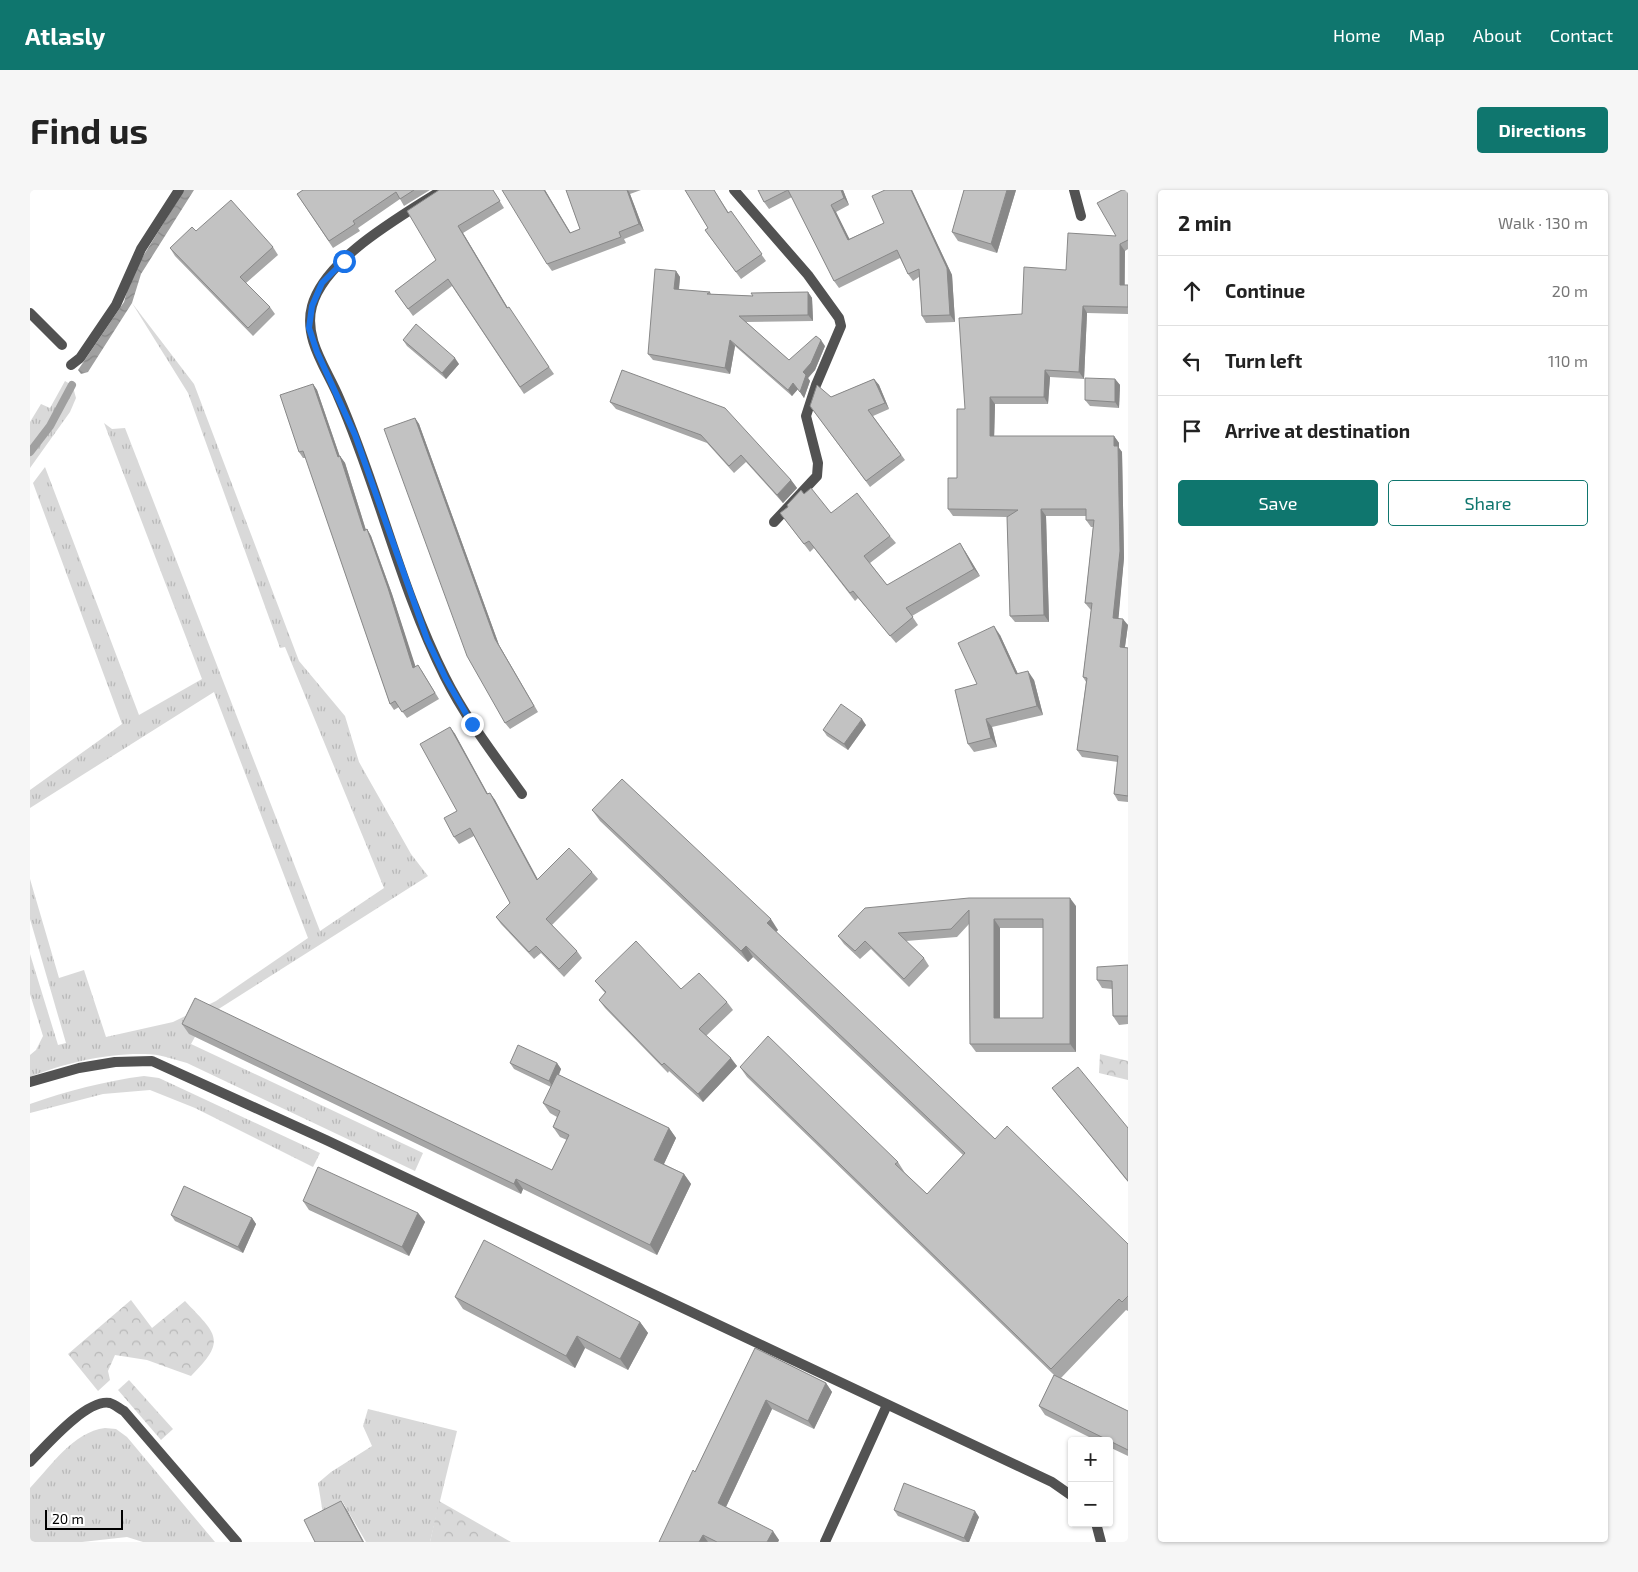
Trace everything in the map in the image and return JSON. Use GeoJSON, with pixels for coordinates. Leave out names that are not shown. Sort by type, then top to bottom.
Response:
{"type":"FeatureCollection","features":[{"type":"Feature","properties":{"kind":"street"},"geometry":{"type":"LineString","coordinates":[[71,365],[80,358],[116,305],[141,249],[179,190]]}},
{"type":"Feature","properties":{"kind":"street"},"geometry":{"type":"LineString","coordinates":[[442,190],[373,235],[322,283],[312,306],[309,328],[317,352],[355,435],[427,639],[446,679],[472,724],[522,794]]}},
{"type":"Feature","properties":{"kind":"street"},"geometry":{"type":"LineString","coordinates":[[734,190],[808,276],[839,318],[841,326],[816,385],[806,416],[818,463],[817,476],[774,522]]}},
{"type":"Feature","properties":{"kind":"street"},"geometry":{"type":"LineString","coordinates":[[1074,190],[1081,216]]}},
{"type":"Feature","properties":{"kind":"street"},"geometry":{"type":"LineString","coordinates":[[30,313],[62,345]]}},
{"type":"Feature","properties":{"kind":"street"},"geometry":{"type":"LineString","coordinates":[[30,1082],[79,1068],[115,1062],[152,1062],[344,1148],[1052,1482],[1068,1493]]}},
{"type":"Feature","properties":{"kind":"street"},"geometry":{"type":"LineString","coordinates":[[30,1462],[82,1412],[98,1405],[110,1403],[124,1411],[237,1542]]}},
{"type":"Feature","properties":{"kind":"street"},"geometry":{"type":"LineString","coordinates":[[826,1542],[887,1405]]}},
{"type":"Feature","properties":{"kind":"street"},"geometry":{"type":"LineString","coordinates":[[1097,1527],[1101,1542]]}},
{"type":"Feature","properties":{"kind":"green space"},"geometry":{"type":"Polygon","coordinates":[[[132,303],[194,384],[299,661],[345,716],[359,762],[411,854],[428,876],[206,1017],[191,1044],[423,1153],[415,1171],[187,1063],[166,1057],[131,1054],[101,1057],[71,1063],[30,1077],[30,1055],[36,1050],[43,1036],[30,994],[30,954],[58,1045],[66,1043],[30,919],[30,879],[59,978],[84,970],[106,1037],[173,1022],[216,1001],[308,938],[214,692],[30,808],[30,790],[122,724],[33,483],[45,467],[139,715],[202,679],[104,423],[112,429],[125,428],[320,931],[384,888],[285,647],[280,648],[188,393],[132,303]]]}},
{"type":"Feature","properties":{"kind":"green space"},"geometry":{"type":"Polygon","coordinates":[[[65,381],[70,384],[48,425],[30,449],[30,422],[41,404],[50,408],[65,381]]]}},
{"type":"Feature","properties":{"kind":"green space"},"geometry":{"type":"Polygon","coordinates":[[[73,387],[76,398],[70,412],[30,468],[30,456],[53,426],[73,387]]]}},
{"type":"Feature","properties":{"kind":"green space"},"geometry":{"type":"Polygon","coordinates":[[[1100,1054],[1128,1061],[1128,1080],[1099,1073],[1100,1054]]]}},
{"type":"Feature","properties":{"kind":"green space"},"geometry":{"type":"Polygon","coordinates":[[[144,1076],[159,1078],[320,1153],[313,1167],[195,1108],[150,1090],[103,1094],[30,1113],[30,1104],[44,1099],[101,1084],[144,1076]]]}},
{"type":"Feature","properties":{"kind":"green space"},"geometry":{"type":"Polygon","coordinates":[[[131,1300],[152,1328],[185,1301],[204,1322],[214,1337],[214,1345],[203,1364],[191,1376],[147,1360],[115,1355],[108,1371],[110,1380],[98,1391],[68,1354],[131,1300]]]}},
{"type":"Feature","properties":{"kind":"green space"},"geometry":{"type":"Polygon","coordinates":[[[129,1380],[173,1429],[161,1440],[118,1390],[129,1380]]]}},
{"type":"Feature","properties":{"kind":"green space"},"geometry":{"type":"Polygon","coordinates":[[[368,1409],[457,1431],[430,1542],[366,1542],[342,1501],[323,1514],[318,1483],[331,1472],[372,1446],[363,1426],[368,1409]]]}},
{"type":"Feature","properties":{"kind":"green space"},"geometry":{"type":"Polygon","coordinates":[[[105,1428],[116,1429],[127,1437],[215,1542],[143,1542],[127,1537],[82,1542],[30,1542],[30,1488],[63,1451],[73,1443],[93,1431],[105,1428]]]}},
{"type":"Feature","properties":{"kind":"green space"},"geometry":{"type":"Polygon","coordinates":[[[439,1501],[511,1542],[430,1542],[439,1501]]]}},
{"type":"Feature","properties":{"kind":"water"},"geometry":{"type":"Polygon","coordinates":[[[184,190],[194,190],[141,274],[132,303],[88,372],[81,374],[78,370],[124,302],[132,274],[184,190]]]}},
{"type":"Feature","properties":{"kind":"building"},"geometry":{"type":"Polygon","coordinates":[[[303,190],[414,190],[400,199],[396,192],[353,221],[355,224],[329,241],[297,194],[303,190]]]}},
{"type":"Feature","properties":{"kind":"building"},"geometry":{"type":"Polygon","coordinates":[[[439,190],[493,190],[500,201],[458,226],[507,308],[509,307],[549,367],[520,387],[448,279],[408,309],[395,291],[436,260],[407,211],[439,190]]]}},
{"type":"Feature","properties":{"kind":"building"},"geometry":{"type":"Polygon","coordinates":[[[502,190],[544,190],[570,233],[580,229],[566,190],[627,190],[639,224],[619,232],[621,237],[547,264],[502,190]]]}},
{"type":"Feature","properties":{"kind":"building"},"geometry":{"type":"Polygon","coordinates":[[[685,190],[714,190],[728,213],[731,211],[762,254],[736,272],[705,230],[708,228],[685,190]]]}},
{"type":"Feature","properties":{"kind":"building"},"geometry":{"type":"Polygon","coordinates":[[[758,190],[788,190],[764,202],[758,190]]]}},
{"type":"Feature","properties":{"kind":"building"},"geometry":{"type":"Polygon","coordinates":[[[788,190],[841,190],[844,198],[831,205],[848,240],[884,223],[872,196],[885,190],[911,190],[947,268],[950,315],[922,316],[919,269],[908,274],[897,250],[834,281],[788,190]]]}},
{"type":"Feature","properties":{"kind":"building"},"geometry":{"type":"Polygon","coordinates":[[[964,190],[1007,190],[991,244],[952,232],[964,190]]]}},
{"type":"Feature","properties":{"kind":"building"},"geometry":{"type":"Polygon","coordinates":[[[1122,190],[1128,190],[1128,240],[1120,244],[1120,285],[1128,285],[1128,307],[1083,306],[1079,372],[1045,370],[1044,397],[990,397],[990,436],[1114,436],[1114,446],[1118,446],[1120,551],[1113,618],[1123,619],[1120,647],[1128,648],[1128,796],[1114,794],[1118,756],[1077,750],[1087,678],[1083,677],[1092,603],[1085,603],[1094,520],[1086,520],[1086,509],[1041,509],[1044,615],[1010,616],[1007,517],[1018,510],[948,509],[948,478],[957,478],[957,409],[965,409],[959,318],[1022,314],[1024,267],[1066,270],[1068,233],[1116,236],[1097,203],[1122,190]]]}},
{"type":"Feature","properties":{"kind":"building"},"geometry":{"type":"Polygon","coordinates":[[[231,200],[273,247],[240,277],[270,307],[248,328],[170,248],[192,227],[196,231],[231,200]]]}},
{"type":"Feature","properties":{"kind":"building"},"geometry":{"type":"Polygon","coordinates":[[[655,269],[676,271],[674,289],[710,292],[707,294],[753,296],[751,293],[808,292],[808,315],[739,316],[789,360],[816,336],[821,340],[811,363],[803,372],[806,375],[800,392],[793,383],[788,390],[730,340],[725,368],[648,354],[655,269]]]}},
{"type":"Feature","properties":{"kind":"building"},"geometry":{"type":"Polygon","coordinates":[[[416,324],[455,358],[442,373],[403,340],[416,324]]]}},
{"type":"Feature","properties":{"kind":"building"},"geometry":{"type":"Polygon","coordinates":[[[622,370],[725,408],[791,480],[777,495],[741,455],[729,466],[701,435],[610,402],[622,370]]]}},
{"type":"Feature","properties":{"kind":"building"},"geometry":{"type":"Polygon","coordinates":[[[1085,378],[1115,379],[1115,402],[1085,400],[1085,378]]]}},
{"type":"Feature","properties":{"kind":"building"},"geometry":{"type":"Polygon","coordinates":[[[874,379],[885,403],[868,410],[901,455],[866,481],[810,406],[817,385],[831,397],[874,379]]]}},
{"type":"Feature","properties":{"kind":"building"},"geometry":{"type":"Polygon","coordinates":[[[313,384],[338,457],[340,456],[364,531],[367,529],[388,588],[413,668],[418,665],[435,693],[402,712],[395,701],[390,704],[303,451],[299,452],[280,395],[313,384]]]}},
{"type":"Feature","properties":{"kind":"building"},"geometry":{"type":"Polygon","coordinates":[[[415,418],[495,639],[534,706],[505,723],[467,656],[384,429],[415,418]]]}},
{"type":"Feature","properties":{"kind":"building"},"geometry":{"type":"Polygon","coordinates":[[[811,488],[831,513],[857,493],[890,536],[864,556],[887,585],[960,543],[974,569],[906,608],[913,617],[890,636],[853,591],[850,593],[809,541],[804,544],[780,513],[788,507],[787,505],[801,490],[804,494],[811,488]]]}},
{"type":"Feature","properties":{"kind":"building"},"geometry":{"type":"Polygon","coordinates":[[[994,626],[1016,674],[1028,671],[1037,706],[986,719],[991,738],[968,744],[955,690],[977,684],[958,643],[994,626]]]}},
{"type":"Feature","properties":{"kind":"building"},"geometry":{"type":"Polygon","coordinates":[[[841,704],[862,719],[844,744],[823,730],[841,704]]]}},
{"type":"Feature","properties":{"kind":"building"},"geometry":{"type":"Polygon","coordinates":[[[450,727],[487,794],[490,793],[537,880],[569,848],[592,872],[546,919],[577,951],[559,969],[536,946],[529,952],[496,917],[510,903],[470,828],[454,837],[444,818],[457,811],[420,744],[450,727]]]}},
{"type":"Feature","properties":{"kind":"building"},"geometry":{"type":"Polygon","coordinates":[[[622,779],[771,919],[767,923],[995,1139],[1007,1126],[1128,1244],[1128,1296],[1122,1302],[1119,1299],[1051,1369],[740,1067],[768,1036],[898,1162],[895,1164],[927,1194],[965,1153],[746,946],[741,951],[592,810],[622,779]]]}},
{"type":"Feature","properties":{"kind":"building"},"geometry":{"type":"Polygon","coordinates":[[[969,898],[1070,898],[1070,1044],[970,1044],[969,910],[951,929],[898,933],[924,958],[904,979],[865,941],[855,951],[838,936],[865,908],[969,898]],[[994,919],[994,1018],[1043,1018],[1043,919],[994,919]]]}},
{"type":"Feature","properties":{"kind":"building"},"geometry":{"type":"Polygon","coordinates":[[[636,941],[681,989],[699,973],[727,1002],[699,1029],[731,1058],[698,1094],[664,1063],[662,1065],[599,1000],[606,992],[595,981],[636,941]]]}},
{"type":"Feature","properties":{"kind":"building"},"geometry":{"type":"Polygon","coordinates":[[[1128,965],[1128,1016],[1113,1016],[1112,981],[1097,980],[1097,967],[1128,965]]]}},
{"type":"Feature","properties":{"kind":"building"},"geometry":{"type":"Polygon","coordinates":[[[195,998],[552,1170],[569,1135],[553,1127],[560,1111],[543,1103],[557,1074],[669,1128],[654,1160],[684,1174],[650,1245],[516,1179],[514,1184],[182,1024],[195,998]]]}},
{"type":"Feature","properties":{"kind":"building"},"geometry":{"type":"Polygon","coordinates":[[[518,1045],[557,1063],[549,1081],[510,1063],[518,1045]]]}},
{"type":"Feature","properties":{"kind":"building"},"geometry":{"type":"Polygon","coordinates":[[[1078,1067],[1128,1128],[1128,1181],[1052,1088],[1078,1067]]]}},
{"type":"Feature","properties":{"kind":"building"},"geometry":{"type":"Polygon","coordinates":[[[318,1167],[418,1213],[402,1247],[303,1201],[318,1167]]]}},
{"type":"Feature","properties":{"kind":"building"},"geometry":{"type":"Polygon","coordinates":[[[184,1186],[252,1218],[238,1247],[171,1215],[184,1186]]]}},
{"type":"Feature","properties":{"kind":"building"},"geometry":{"type":"Polygon","coordinates":[[[484,1240],[640,1322],[620,1359],[577,1336],[566,1356],[455,1297],[484,1240]]]}},
{"type":"Feature","properties":{"kind":"building"},"geometry":{"type":"Polygon","coordinates":[[[755,1348],[826,1383],[808,1421],[766,1400],[718,1503],[773,1531],[767,1542],[717,1542],[703,1535],[699,1542],[659,1542],[693,1470],[695,1472],[755,1348]]]}},
{"type":"Feature","properties":{"kind":"building"},"geometry":{"type":"Polygon","coordinates":[[[1054,1375],[1128,1411],[1128,1450],[1113,1443],[1113,1437],[1102,1437],[1039,1406],[1054,1375]]]}},
{"type":"Feature","properties":{"kind":"building"},"geometry":{"type":"Polygon","coordinates":[[[904,1483],[975,1511],[964,1538],[894,1510],[904,1483]]]}},
{"type":"Feature","properties":{"kind":"building"},"geometry":{"type":"Polygon","coordinates":[[[341,1501],[363,1542],[315,1542],[304,1520],[341,1501]]]}},
{"type":"Feature","properties":{"kind":"waterway"},"geometry":{"type":"LineString","coordinates":[[30,452],[50,426],[72,385]]}},
{"type":"Feature","properties":{"kind":"route"},"geometry":{"type":"LineString","coordinates":[[344,261],[322,283],[312,306],[309,328],[317,352],[355,435],[427,639],[446,679],[472,724]]}}]}
